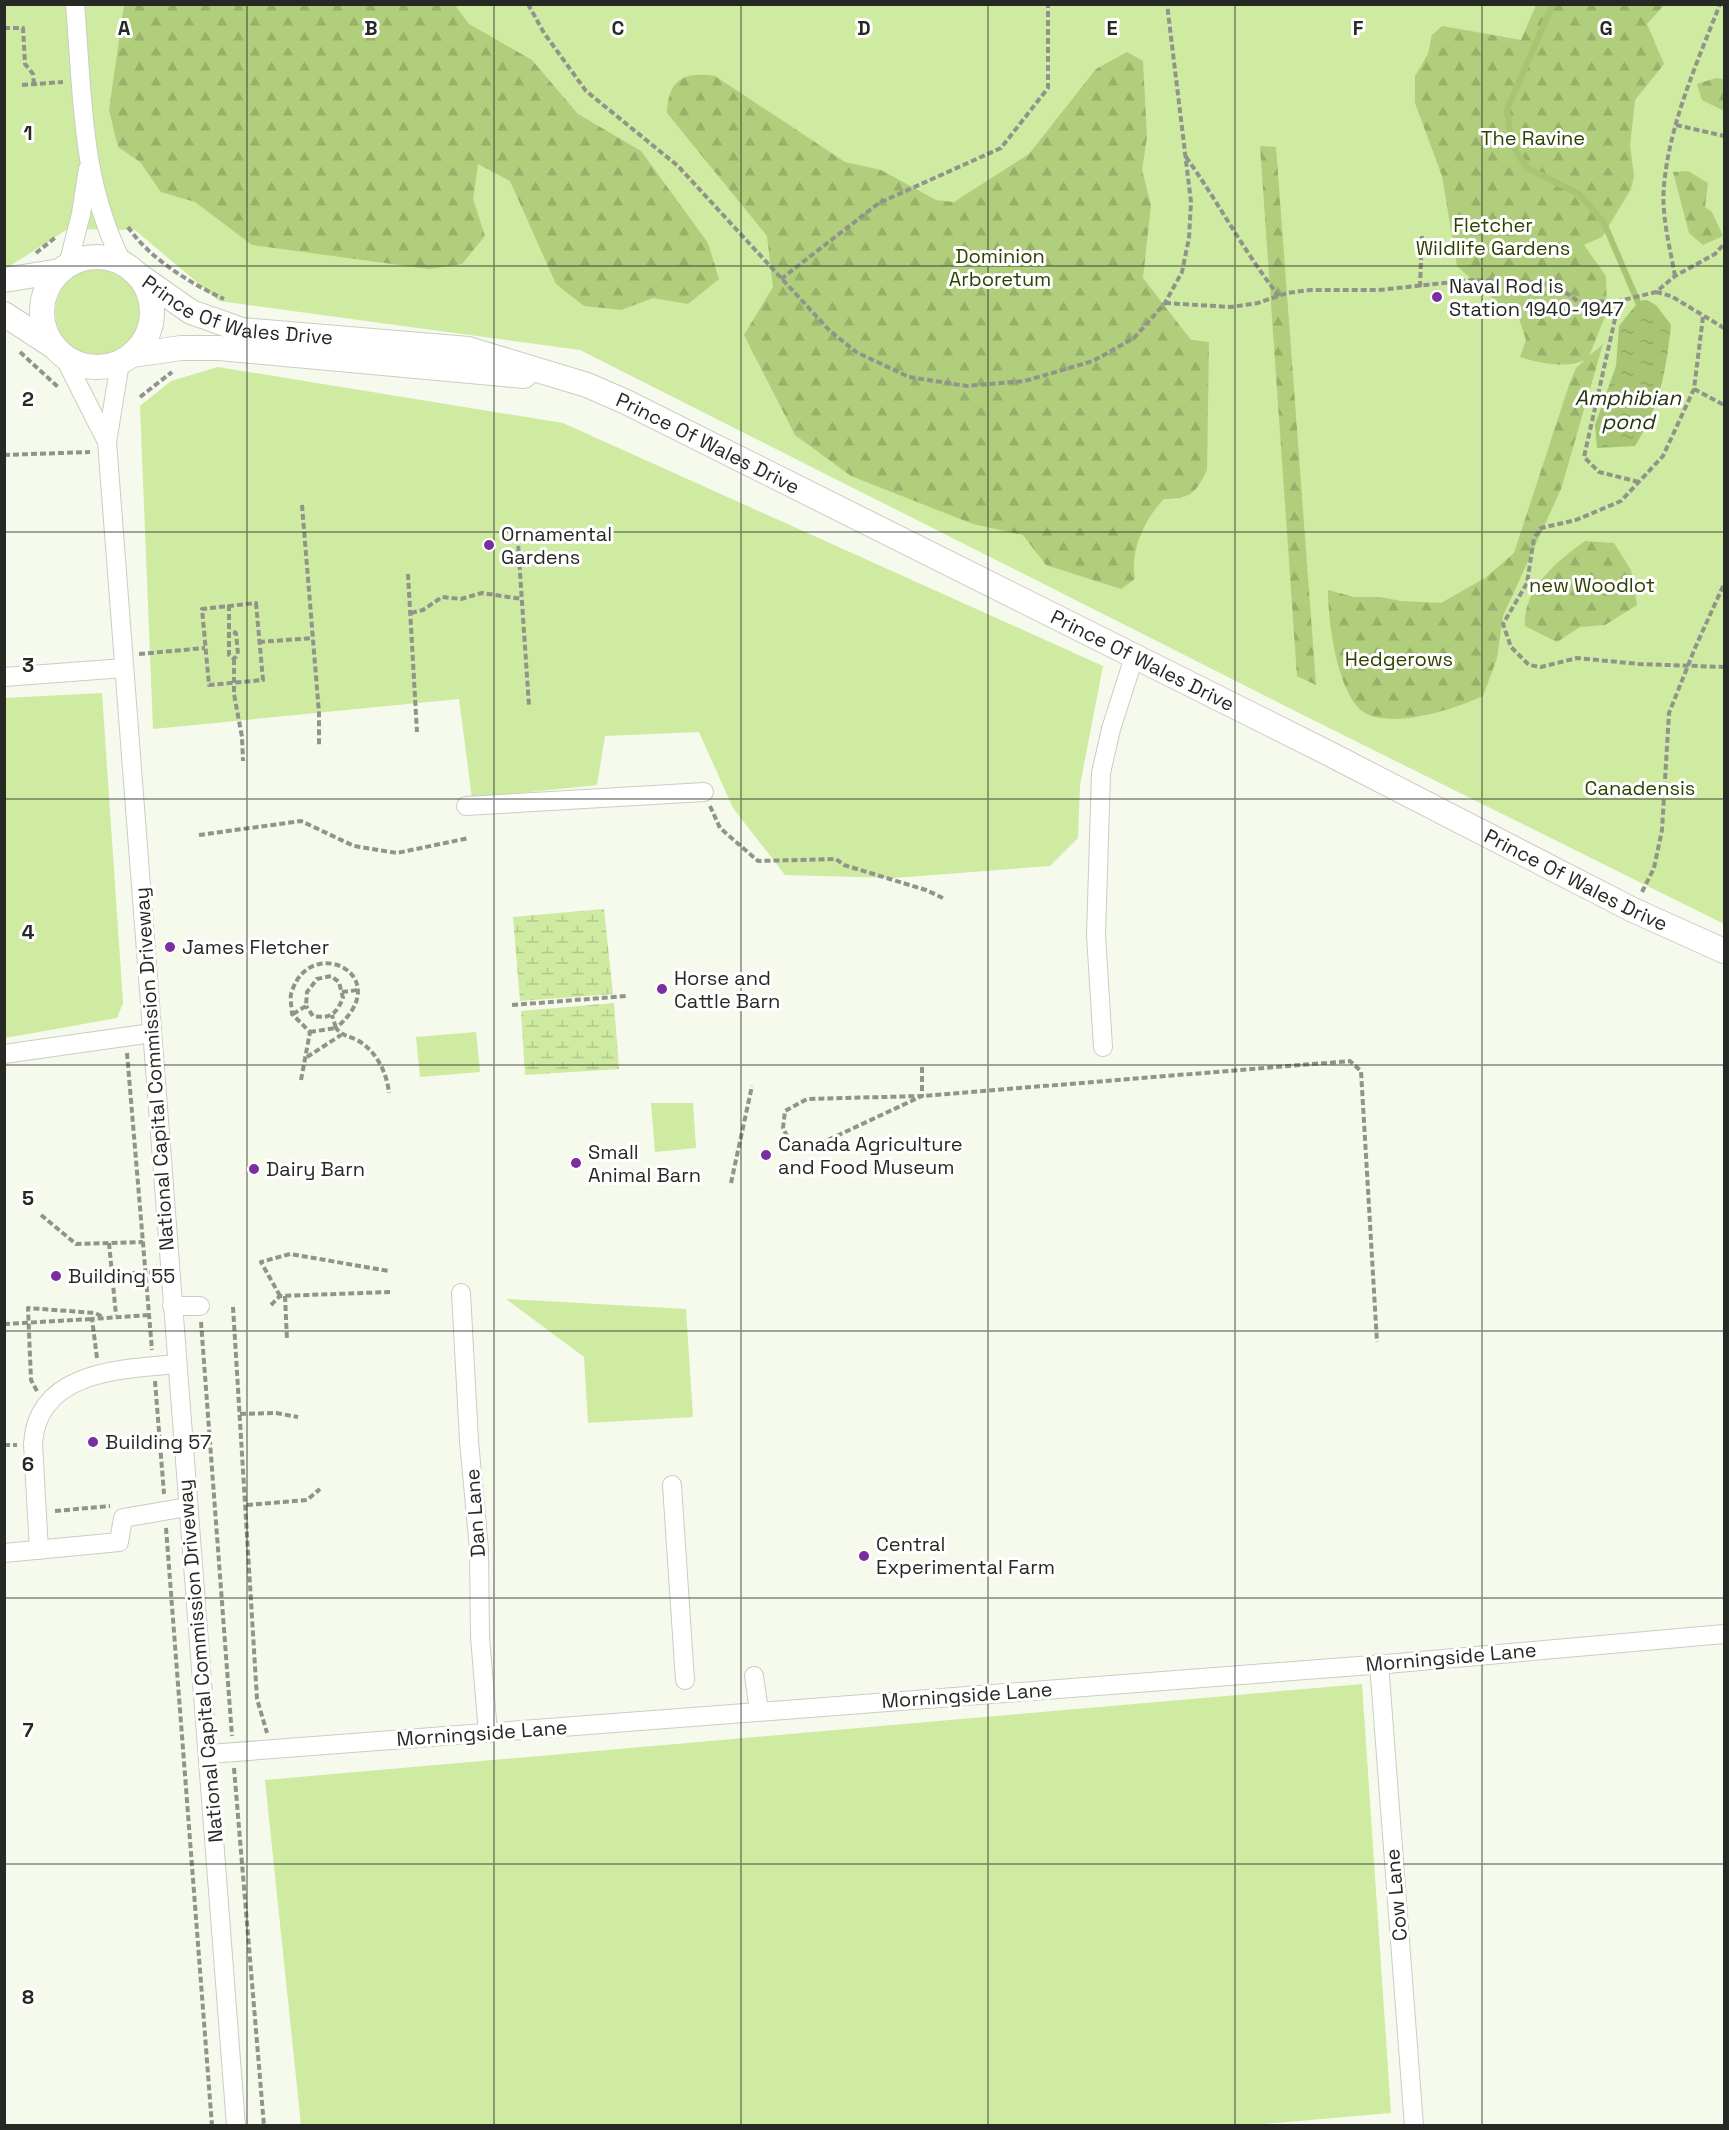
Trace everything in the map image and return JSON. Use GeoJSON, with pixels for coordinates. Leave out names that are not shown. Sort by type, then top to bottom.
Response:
{"type":"FeatureCollection","features":[{"type":"Feature","properties":{"kind":"main road"},"geometry":{"type":"LineString","coordinates":[[4,280],[64,268],[97,257],[129,268],[148,294],[151,314],[147,333],[126,359],[91,367],[59,352],[4,314]]}},
{"type":"Feature","properties":{"kind":"main road"},"geometry":{"type":"LineString","coordinates":[[59,352],[45,332],[42,308],[50,284],[64,268]]}},
{"type":"Feature","properties":{"kind":"main road","name":"Prince Of Wales Drive"},"geometry":{"type":"LineString","coordinates":[[129,268],[191,312],[242,330],[468,349],[586,385],[626,402],[1324,751],[1633,910],[1725,951]]}},
{"type":"Feature","properties":{"kind":"main road","name":"Prince Of Wales Drive"},"geometry":{"type":"LineString","coordinates":[[126,359],[182,348],[219,348],[557,378]]}},
{"type":"Feature","properties":{"kind":"street"},"geometry":{"type":"LineString","coordinates":[[75,4],[88,165],[106,226],[129,268]]}},
{"type":"Feature","properties":{"kind":"street"},"geometry":{"type":"LineString","coordinates":[[64,268],[81,214],[88,165]]}},
{"type":"Feature","properties":{"kind":"street","name":"National Capital Commission Driveway"},"geometry":{"type":"LineString","coordinates":[[59,352],[107,442]]}},
{"type":"Feature","properties":{"kind":"street","name":"National Capital Commission Driveway"},"geometry":{"type":"LineString","coordinates":[[126,359],[107,442],[236,2126]]}},
{"type":"Feature","properties":{"kind":"street"},"geometry":{"type":"LineString","coordinates":[[1103,1047],[1096,935],[1101,773],[1111,729],[1134,657]]}},
{"type":"Feature","properties":{"kind":"street"},"geometry":{"type":"LineString","coordinates":[[4,677],[124,661]]}},
{"type":"Feature","properties":{"kind":"street"},"geometry":{"type":"LineString","coordinates":[[466,806],[704,792]]}},
{"type":"Feature","properties":{"kind":"street"},"geometry":{"type":"LineString","coordinates":[[4,1054],[152,1033]]}},
{"type":"Feature","properties":{"kind":"street","name":"Dan Lane"},"geometry":{"type":"LineString","coordinates":[[461,1293],[469,1441],[479,1549],[480,1637],[488,1733]]}},
{"type":"Feature","properties":{"kind":"street"},"geometry":{"type":"LineString","coordinates":[[172,1306],[200,1306]]}},
{"type":"Feature","properties":{"kind":"street"},"geometry":{"type":"LineString","coordinates":[[39,1550],[34,1428],[45,1405],[56,1394],[100,1374],[177,1364]]}},
{"type":"Feature","properties":{"kind":"street"},"geometry":{"type":"LineString","coordinates":[[672,1485],[685,1680]]}},
{"type":"Feature","properties":{"kind":"street"},"geometry":{"type":"LineString","coordinates":[[4,1553],[119,1542],[123,1518],[188,1508]]}},
{"type":"Feature","properties":{"kind":"street","name":"Morningside Lane"},"geometry":{"type":"LineString","coordinates":[[209,1754],[1379,1664],[1725,1634]]}},
{"type":"Feature","properties":{"kind":"street","name":"Cow Lane"},"geometry":{"type":"LineString","coordinates":[[1379,1664],[1414,2126]]}},
{"type":"Feature","properties":{"kind":"street"},"geometry":{"type":"LineString","coordinates":[[754,1676],[759,1711]]}},
{"type":"Feature","properties":{"kind":"path"},"geometry":{"type":"LineString","coordinates":[[528,4],[544,33],[586,91],[678,166],[829,330],[856,352],[909,377],[967,386],[1025,381],[1093,361],[1134,338],[1165,303],[1182,272],[1189,238],[1191,202],[1167,4]]}},
{"type":"Feature","properties":{"kind":"path"},"geometry":{"type":"LineString","coordinates":[[781,279],[879,203],[1001,148],[1048,88],[1048,4]]}},
{"type":"Feature","properties":{"kind":"path"},"geometry":{"type":"LineString","coordinates":[[1676,276],[1667,228],[1663,186],[1679,109],[1720,4]]}},
{"type":"Feature","properties":{"kind":"path"},"geometry":{"type":"LineString","coordinates":[[4,28],[23,28],[25,64],[33,74],[34,84]]}},
{"type":"Feature","properties":{"kind":"path"},"geometry":{"type":"LineString","coordinates":[[22,85],[81,81]]}},
{"type":"Feature","properties":{"kind":"path"},"geometry":{"type":"LineString","coordinates":[[1676,125],[1725,136]]}},
{"type":"Feature","properties":{"kind":"path"},"geometry":{"type":"LineString","coordinates":[[1185,155],[1222,208],[1248,257],[1279,296]]}},
{"type":"Feature","properties":{"kind":"path"},"geometry":{"type":"LineString","coordinates":[[125,223],[146,247],[184,278],[230,302]]}},
{"type":"Feature","properties":{"kind":"path"},"geometry":{"type":"LineString","coordinates":[[30,256],[55,240],[59,233]]}},
{"type":"Feature","properties":{"kind":"path"},"geometry":{"type":"LineString","coordinates":[[1420,287],[1422,234]]}},
{"type":"Feature","properties":{"kind":"path"},"geometry":{"type":"LineString","coordinates":[[1165,303],[1231,307],[1310,290],[1379,290],[1472,280],[1535,282],[1559,288],[1579,302],[1619,301],[1656,292],[1676,276],[1715,254],[1725,244]]}},
{"type":"Feature","properties":{"kind":"path"},"geometry":{"type":"LineString","coordinates":[[1656,292],[1671,296],[1725,328]]}},
{"type":"Feature","properties":{"kind":"path"},"geometry":{"type":"LineString","coordinates":[[1619,301],[1584,457],[1599,472],[1639,482]]}},
{"type":"Feature","properties":{"kind":"path"},"geometry":{"type":"LineString","coordinates":[[1703,317],[1694,389],[1663,456],[1621,501],[1576,520],[1540,528],[1534,538],[1527,583],[1503,624],[1511,647],[1529,665],[1541,667],[1577,658],[1639,664],[1725,667]]}},
{"type":"Feature","properties":{"kind":"path"},"geometry":{"type":"LineString","coordinates":[[15,348],[60,390]]}},
{"type":"Feature","properties":{"kind":"path"},"geometry":{"type":"LineString","coordinates":[[1694,389],[1725,405]]}},
{"type":"Feature","properties":{"kind":"path"},"geometry":{"type":"LineString","coordinates":[[4,455],[90,452]]}},
{"type":"Feature","properties":{"kind":"path"},"geometry":{"type":"LineString","coordinates":[[302,506],[319,746]]}},
{"type":"Feature","properties":{"kind":"path"},"geometry":{"type":"LineString","coordinates":[[517,528],[529,706]]}},
{"type":"Feature","properties":{"kind":"path"},"geometry":{"type":"LineString","coordinates":[[408,574],[417,732]]}},
{"type":"Feature","properties":{"kind":"path"},"geometry":{"type":"LineString","coordinates":[[1633,910],[1654,868],[1662,830],[1669,713],[1724,586]]}},
{"type":"Feature","properties":{"kind":"path"},"geometry":{"type":"LineString","coordinates":[[411,613],[423,610],[442,597],[461,599],[482,593],[522,599]]}},
{"type":"Feature","properties":{"kind":"path"},"geometry":{"type":"LineString","coordinates":[[256,603],[259,642],[263,680],[209,685],[202,609],[256,603]]}},
{"type":"Feature","properties":{"kind":"path"},"geometry":{"type":"LineString","coordinates":[[229,605],[229,655],[234,660]]}},
{"type":"Feature","properties":{"kind":"path"},"geometry":{"type":"LineString","coordinates":[[230,631],[236,633],[238,654],[234,660],[235,682],[243,761]]}},
{"type":"Feature","properties":{"kind":"path"},"geometry":{"type":"LineString","coordinates":[[259,642],[313,638]]}},
{"type":"Feature","properties":{"kind":"path"},"geometry":{"type":"LineString","coordinates":[[124,661],[205,648]]}},
{"type":"Feature","properties":{"kind":"path"},"geometry":{"type":"LineString","coordinates":[[704,792],[720,828],[758,861],[836,859],[844,865],[926,890],[945,899]]}},
{"type":"Feature","properties":{"kind":"path"},"geometry":{"type":"LineString","coordinates":[[199,835],[301,821],[354,846],[397,853],[469,838]]}},
{"type":"Feature","properties":{"kind":"path"},"geometry":{"type":"LineString","coordinates":[[324,962],[346,967],[357,981],[357,1006],[351,1016],[336,1028],[310,1032],[292,1014],[291,992],[304,970],[324,962]]}},
{"type":"Feature","properties":{"kind":"path"},"geometry":{"type":"LineString","coordinates":[[331,976],[339,982],[343,998],[332,1016],[326,1018],[313,1016],[306,1006],[307,992],[317,979],[331,976]]}},
{"type":"Feature","properties":{"kind":"path"},"geometry":{"type":"LineString","coordinates":[[342,992],[358,990]]}},
{"type":"Feature","properties":{"kind":"path"},"geometry":{"type":"LineString","coordinates":[[512,1005],[627,996]]}},
{"type":"Feature","properties":{"kind":"path"},"geometry":{"type":"LineString","coordinates":[[292,1014],[306,1006]]}},
{"type":"Feature","properties":{"kind":"path"},"geometry":{"type":"LineString","coordinates":[[332,1016],[341,1035],[357,1040],[370,1050],[387,1076],[389,1093]]}},
{"type":"Feature","properties":{"kind":"path"},"geometry":{"type":"LineString","coordinates":[[300,1080],[310,1032]]}},
{"type":"Feature","properties":{"kind":"path"},"geometry":{"type":"LineString","coordinates":[[305,1058],[341,1035]]}},
{"type":"Feature","properties":{"kind":"path"},"geometry":{"type":"LineString","coordinates":[[127,1050],[212,2126]]}},
{"type":"Feature","properties":{"kind":"path"},"geometry":{"type":"LineString","coordinates":[[922,1096],[813,1147],[791,1144],[783,1128],[785,1111],[807,1099],[922,1096],[1350,1061],[1361,1071],[1377,1342]]}},
{"type":"Feature","properties":{"kind":"path"},"geometry":{"type":"LineString","coordinates":[[922,1067],[922,1096]]}},
{"type":"Feature","properties":{"kind":"path"},"geometry":{"type":"LineString","coordinates":[[731,1183],[752,1086]]}},
{"type":"Feature","properties":{"kind":"path"},"geometry":{"type":"LineString","coordinates":[[41,1215],[76,1244],[143,1242]]}},
{"type":"Feature","properties":{"kind":"path"},"geometry":{"type":"LineString","coordinates":[[109,1243],[116,1315]]}},
{"type":"Feature","properties":{"kind":"path"},"geometry":{"type":"LineString","coordinates":[[287,1340],[283,1296],[261,1262],[290,1254],[389,1271]]}},
{"type":"Feature","properties":{"kind":"path"},"geometry":{"type":"LineString","coordinates":[[112,1274],[170,1270]]}},
{"type":"Feature","properties":{"kind":"path"},"geometry":{"type":"LineString","coordinates":[[271,1305],[283,1296],[390,1292]]}},
{"type":"Feature","properties":{"kind":"path"},"geometry":{"type":"LineString","coordinates":[[200,1306],[233,1752],[264,2126]]}},
{"type":"Feature","properties":{"kind":"path"},"geometry":{"type":"LineString","coordinates":[[233,1307],[247,1505],[257,1699],[273,1749]]}},
{"type":"Feature","properties":{"kind":"path"},"geometry":{"type":"LineString","coordinates":[[45,1405],[32,1380],[28,1308],[95,1313],[103,1317]]}},
{"type":"Feature","properties":{"kind":"path"},"geometry":{"type":"LineString","coordinates":[[4,1324],[92,1319],[116,1315],[149,1315]]}},
{"type":"Feature","properties":{"kind":"path"},"geometry":{"type":"LineString","coordinates":[[92,1319],[100,1374]]}},
{"type":"Feature","properties":{"kind":"path"},"geometry":{"type":"LineString","coordinates":[[240,1414],[276,1413],[298,1417]]}},
{"type":"Feature","properties":{"kind":"path"},"geometry":{"type":"LineString","coordinates":[[247,1505],[307,1500],[320,1489]]}},
{"type":"Feature","properties":{"kind":"path"},"geometry":{"type":"LineString","coordinates":[[38,1512],[113,1506]]}},
{"type":"Feature","properties":{"kind":"green space"},"geometry":{"type":"Polygon","coordinates":[[[5,5],[1724,5],[1724,924],[1303,715],[580,350],[219,301],[135,230],[68,229],[5,269],[5,5]]]}},
{"type":"Feature","properties":{"kind":"green space"},"geometry":{"type":"Polygon","coordinates":[[[124,5],[455,5],[469,24],[532,60],[578,114],[641,151],[708,243],[719,279],[688,304],[653,298],[621,310],[584,306],[556,284],[510,181],[478,164],[473,199],[485,236],[462,264],[429,269],[252,245],[195,202],[161,192],[140,162],[118,147],[109,110],[124,5]]]}},
{"type":"Feature","properties":{"kind":"green space","name":"The Ravine"},"geometry":{"type":"Polygon","coordinates":[[[1536,5],[1664,5],[1647,24],[1664,64],[1635,100],[1630,145],[1634,176],[1631,189],[1602,237],[1584,245],[1606,276],[1607,312],[1589,356],[1603,344],[1561,489],[1503,616],[1497,658],[1483,696],[1425,715],[1409,718],[1379,718],[1367,714],[1357,706],[1341,676],[1332,638],[1328,590],[1354,597],[1441,603],[1485,578],[1514,553],[1569,385],[1576,368],[1585,360],[1562,365],[1520,357],[1526,340],[1518,315],[1497,302],[1457,266],[1442,176],[1415,103],[1415,76],[1428,54],[1432,35],[1442,26],[1521,40],[1536,5]]]}},
{"type":"Feature","properties":{"kind":"green space","name":"Dominion Arboretum"},"geometry":{"type":"Polygon","coordinates":[[[1127,52],[1143,61],[1147,137],[1142,170],[1151,205],[1143,278],[1191,340],[1209,342],[1207,470],[1191,493],[1180,498],[1164,499],[1157,507],[1140,536],[1134,558],[1135,579],[1121,589],[1046,565],[1023,535],[973,524],[851,476],[795,435],[744,335],[773,287],[767,236],[667,113],[674,85],[680,80],[695,75],[715,76],[845,162],[881,170],[936,200],[954,202],[1029,154],[1096,69],[1127,52]]]}},
{"type":"Feature","properties":{"kind":"green space"},"geometry":{"type":"Polygon","coordinates":[[[1716,78],[1724,79],[1724,111],[1702,100],[1697,84],[1716,78]]]}},
{"type":"Feature","properties":{"kind":"green space"},"geometry":{"type":"Polygon","coordinates":[[[1260,146],[1276,147],[1316,685],[1297,676],[1260,146]]]}},
{"type":"Feature","properties":{"kind":"green space"},"geometry":{"type":"Polygon","coordinates":[[[1688,171],[1708,183],[1705,207],[1712,212],[1723,236],[1703,245],[1689,233],[1673,172],[1688,171]]]}},
{"type":"Feature","properties":{"kind":"green space"},"geometry":{"type":"Polygon","coordinates":[[[98,269],[114,273],[128,282],[137,296],[141,312],[137,328],[128,342],[114,351],[98,355],[82,351],[68,342],[59,328],[55,312],[59,296],[68,282],[82,273],[98,269]]]}},
{"type":"Feature","properties":{"kind":"green space","name":"Ornamental Gardens"},"geometry":{"type":"Polygon","coordinates":[[[218,367],[563,423],[1103,666],[1080,785],[1078,838],[1050,866],[894,878],[785,875],[733,808],[699,732],[605,736],[597,785],[472,798],[459,699],[153,729],[140,406],[171,381],[218,367]]]}},
{"type":"Feature","properties":{"kind":"green space","name":"new Woodlot"},"geometry":{"type":"Polygon","coordinates":[[[1585,541],[1614,543],[1631,570],[1637,605],[1605,625],[1580,627],[1557,642],[1525,626],[1526,613],[1536,588],[1544,577],[1585,541]]]}},
{"type":"Feature","properties":{"kind":"green space"},"geometry":{"type":"Polygon","coordinates":[[[102,693],[123,1003],[117,1018],[5,1038],[5,698],[102,693]]]}},
{"type":"Feature","properties":{"kind":"green space"},"geometry":{"type":"Polygon","coordinates":[[[604,909],[613,994],[520,1001],[513,917],[604,909]]]}},
{"type":"Feature","properties":{"kind":"green space"},"geometry":{"type":"Polygon","coordinates":[[[614,1003],[619,1069],[525,1075],[521,1011],[614,1003]]]}},
{"type":"Feature","properties":{"kind":"green space"},"geometry":{"type":"Polygon","coordinates":[[[476,1032],[480,1072],[420,1077],[416,1037],[476,1032]]]}},
{"type":"Feature","properties":{"kind":"green space"},"geometry":{"type":"Polygon","coordinates":[[[651,1103],[693,1103],[696,1148],[655,1152],[651,1103]]]}},
{"type":"Feature","properties":{"kind":"green space"},"geometry":{"type":"Polygon","coordinates":[[[506,1299],[686,1309],[693,1417],[588,1423],[584,1357],[506,1299]]]}},
{"type":"Feature","properties":{"kind":"green space"},"geometry":{"type":"Polygon","coordinates":[[[1362,1684],[1391,2113],[1241,2126],[301,2125],[265,1780],[1362,1684]]]}},
{"type":"Feature","properties":{"kind":"water","name":"Amphibian pond"},"geometry":{"type":"Polygon","coordinates":[[[1646,300],[1656,305],[1671,325],[1667,358],[1656,403],[1635,446],[1597,448],[1595,425],[1616,366],[1619,326],[1639,301],[1646,300]]]}},
{"type":"Feature","properties":{"kind":"waterway"},"geometry":{"type":"LineString","coordinates":[[1553,4],[1507,109],[1512,145],[1527,168],[1579,194],[1604,223],[1641,309]]}},
{"type":"Feature","properties":{"kind":"place","name":"Naval Rod is Station 1940-1947"},"geometry":{"type":"Point","coordinates":[1437,297]}},
{"type":"Feature","properties":{"kind":"place","name":"Ornamental Gardens"},"geometry":{"type":"Point","coordinates":[489,545]}},
{"type":"Feature","properties":{"kind":"place","name":"James Fletcher"},"geometry":{"type":"Point","coordinates":[170,947]}},
{"type":"Feature","properties":{"kind":"place","name":"Horse and Cattle Barn"},"geometry":{"type":"Point","coordinates":[662,989]}},
{"type":"Feature","properties":{"kind":"place","name":"Canada Agriculture and Food Museum"},"geometry":{"type":"Point","coordinates":[766,1155]}},
{"type":"Feature","properties":{"kind":"place","name":"Small Animal Barn"},"geometry":{"type":"Point","coordinates":[576,1163]}},
{"type":"Feature","properties":{"kind":"place","name":"Dairy Barn"},"geometry":{"type":"Point","coordinates":[254,1169]}},
{"type":"Feature","properties":{"kind":"place","name":"Building 55"},"geometry":{"type":"Point","coordinates":[56,1276]}},
{"type":"Feature","properties":{"kind":"place","name":"Building 57"},"geometry":{"type":"Point","coordinates":[93,1442]}},
{"type":"Feature","properties":{"kind":"place","name":"Central Experimental Farm"},"geometry":{"type":"Point","coordinates":[864,1556]}},
{"type":"Feature","properties":{"kind":"park label","name":"Fletcher Wildlife Gardens"},"geometry":{"type":"Point","coordinates":[1493,236]}},
{"type":"Feature","properties":{"kind":"park label","name":"Hedgerows"},"geometry":{"type":"Point","coordinates":[1399,659]}},
{"type":"Feature","properties":{"kind":"park label","name":"Canadensis"},"geometry":{"type":"Point","coordinates":[1640,788]}}]}
